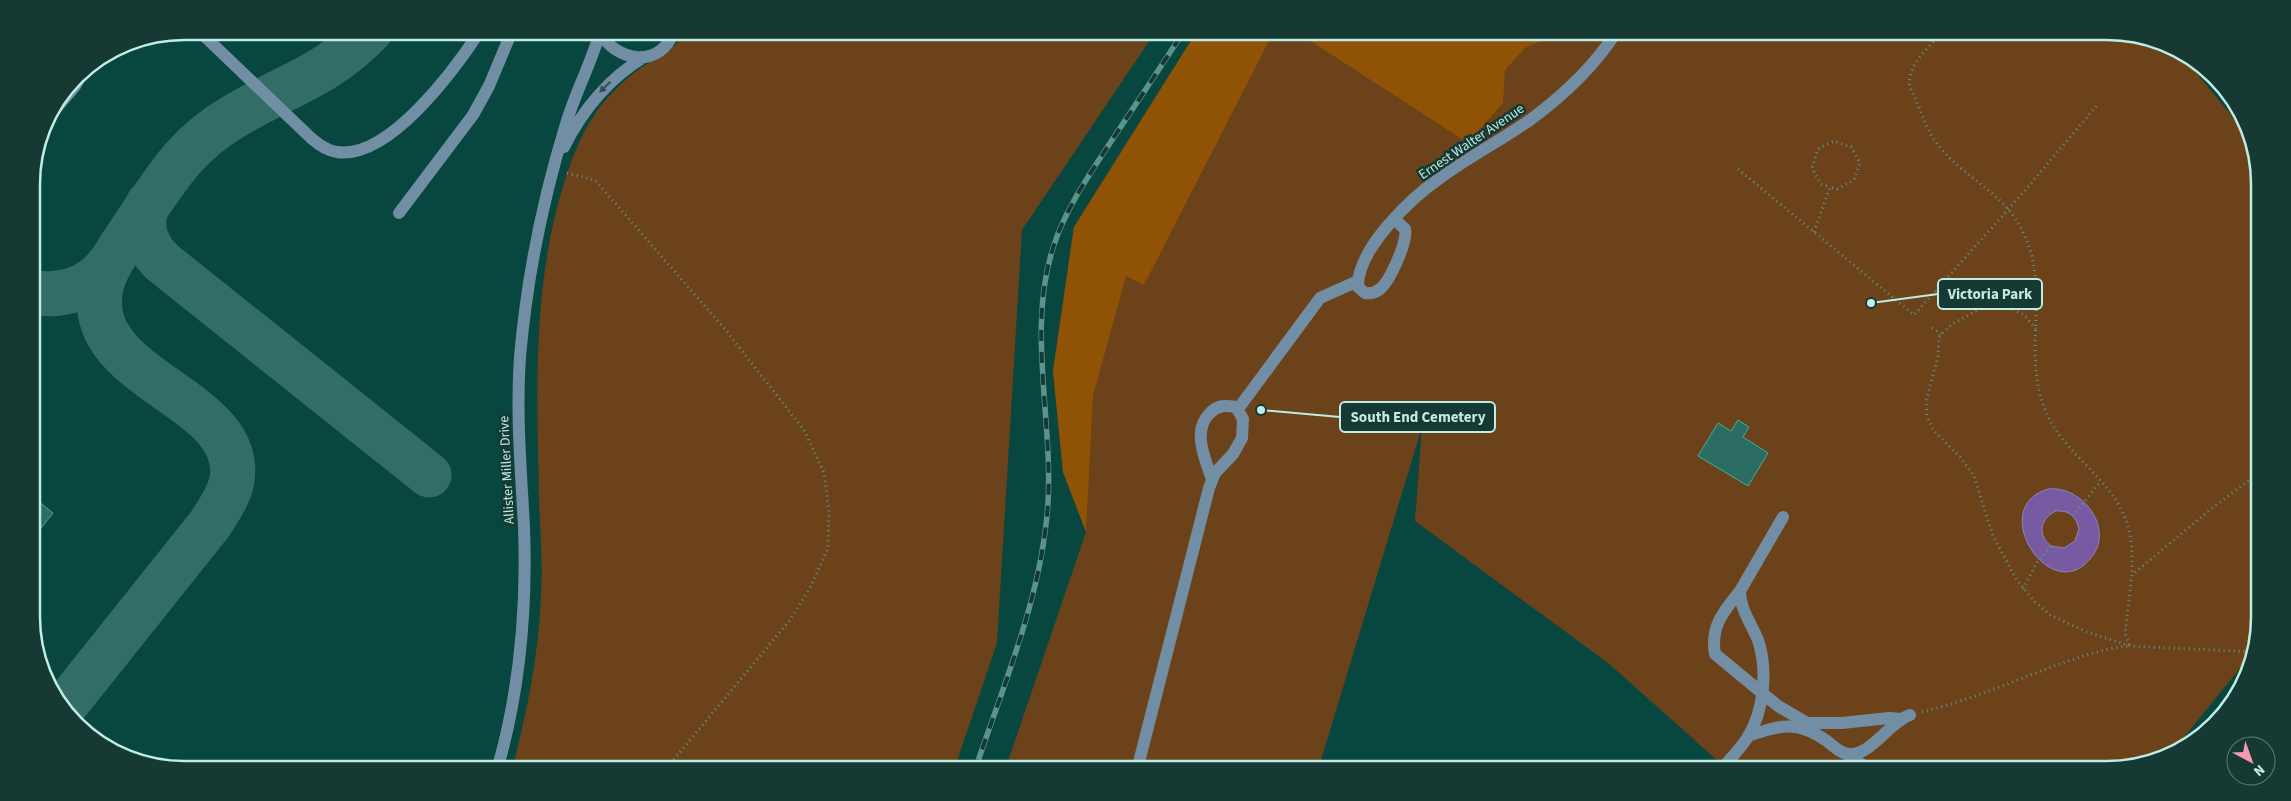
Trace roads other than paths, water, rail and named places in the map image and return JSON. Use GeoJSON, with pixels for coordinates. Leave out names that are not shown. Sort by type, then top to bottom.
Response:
{"type":"FeatureCollection","features":[{"type":"Feature","properties":{"kind":"street"},"geometry":{"type":"LineString","coordinates":[[208,40],[311,138],[329,150],[339,153],[361,150],[391,135],[423,103],[473,40]]}},
{"type":"Feature","properties":{"kind":"street"},"geometry":{"type":"LineString","coordinates":[[399,213],[473,115],[489,86],[508,40]]}},
{"type":"Feature","properties":{"kind":"street","name":"Allister Miller Drive"},"geometry":{"type":"LineString","coordinates":[[499,761],[516,690],[523,618],[524,528],[518,411],[526,292],[540,219],[566,123],[593,57],[598,40]]}},
{"type":"Feature","properties":{"kind":"street"},"geometry":{"type":"LineString","coordinates":[[605,40],[617,52],[630,57],[644,57]]}},
{"type":"Feature","properties":{"kind":"street","name":"Allister Miller Drive"},"geometry":{"type":"LineString","coordinates":[[553,170],[576,125],[597,95],[622,71],[644,57],[655,53],[665,46],[669,40]]}},
{"type":"Feature","properties":{"kind":"street","name":"Ernest Walter Avenue"},"geometry":{"type":"LineString","coordinates":[[1358,283],[1366,258],[1375,242],[1394,219],[1439,178],[1529,120],[1558,98],[1586,73],[1610,40]]}},
{"type":"Feature","properties":{"kind":"street"},"geometry":{"type":"LineString","coordinates":[[1238,409],[1320,298],[1358,283],[1361,290],[1369,294],[1379,290],[1398,258],[1406,233],[1402,224],[1394,219]]}},
{"type":"Feature","properties":{"kind":"street"},"geometry":{"type":"LineString","coordinates":[[1140,761],[1212,480],[1219,468],[1233,454],[1242,438],[1243,419],[1238,409],[1228,406],[1220,406],[1209,414],[1205,420],[1201,435],[1203,457],[1212,480]]}},
{"type":"Feature","properties":{"kind":"street"},"geometry":{"type":"LineString","coordinates":[[1782,516],[1740,590],[1719,616],[1715,626],[1713,642],[1715,654],[1762,690],[1778,706],[1807,723],[1842,723],[1905,717],[1868,748],[1860,752],[1845,753]]}},
{"type":"Feature","properties":{"kind":"street"},"geometry":{"type":"LineString","coordinates":[[1728,761],[1748,736],[1758,711],[1762,690],[1761,653],[1755,634],[1740,604],[1740,590]]}},
{"type":"Feature","properties":{"kind":"street"},"geometry":{"type":"LineString","coordinates":[[1748,736],[1787,725],[1814,732],[1856,761]]}},
{"type":"Feature","properties":{"kind":"railway"},"geometry":{"type":"LineString","coordinates":[[978,761],[1020,639],[1038,572],[1044,538],[1049,471],[1041,342],[1042,310],[1053,248],[1064,219],[1079,192],[1178,40]]}},
{"type":"Feature","properties":{"kind":"place","name":"Victoria Park"},"geometry":{"type":"Point","coordinates":[1871,303]}},
{"type":"Feature","properties":{"kind":"place","name":"South End Cemetery"},"geometry":{"type":"Point","coordinates":[1261,410]}}]}
